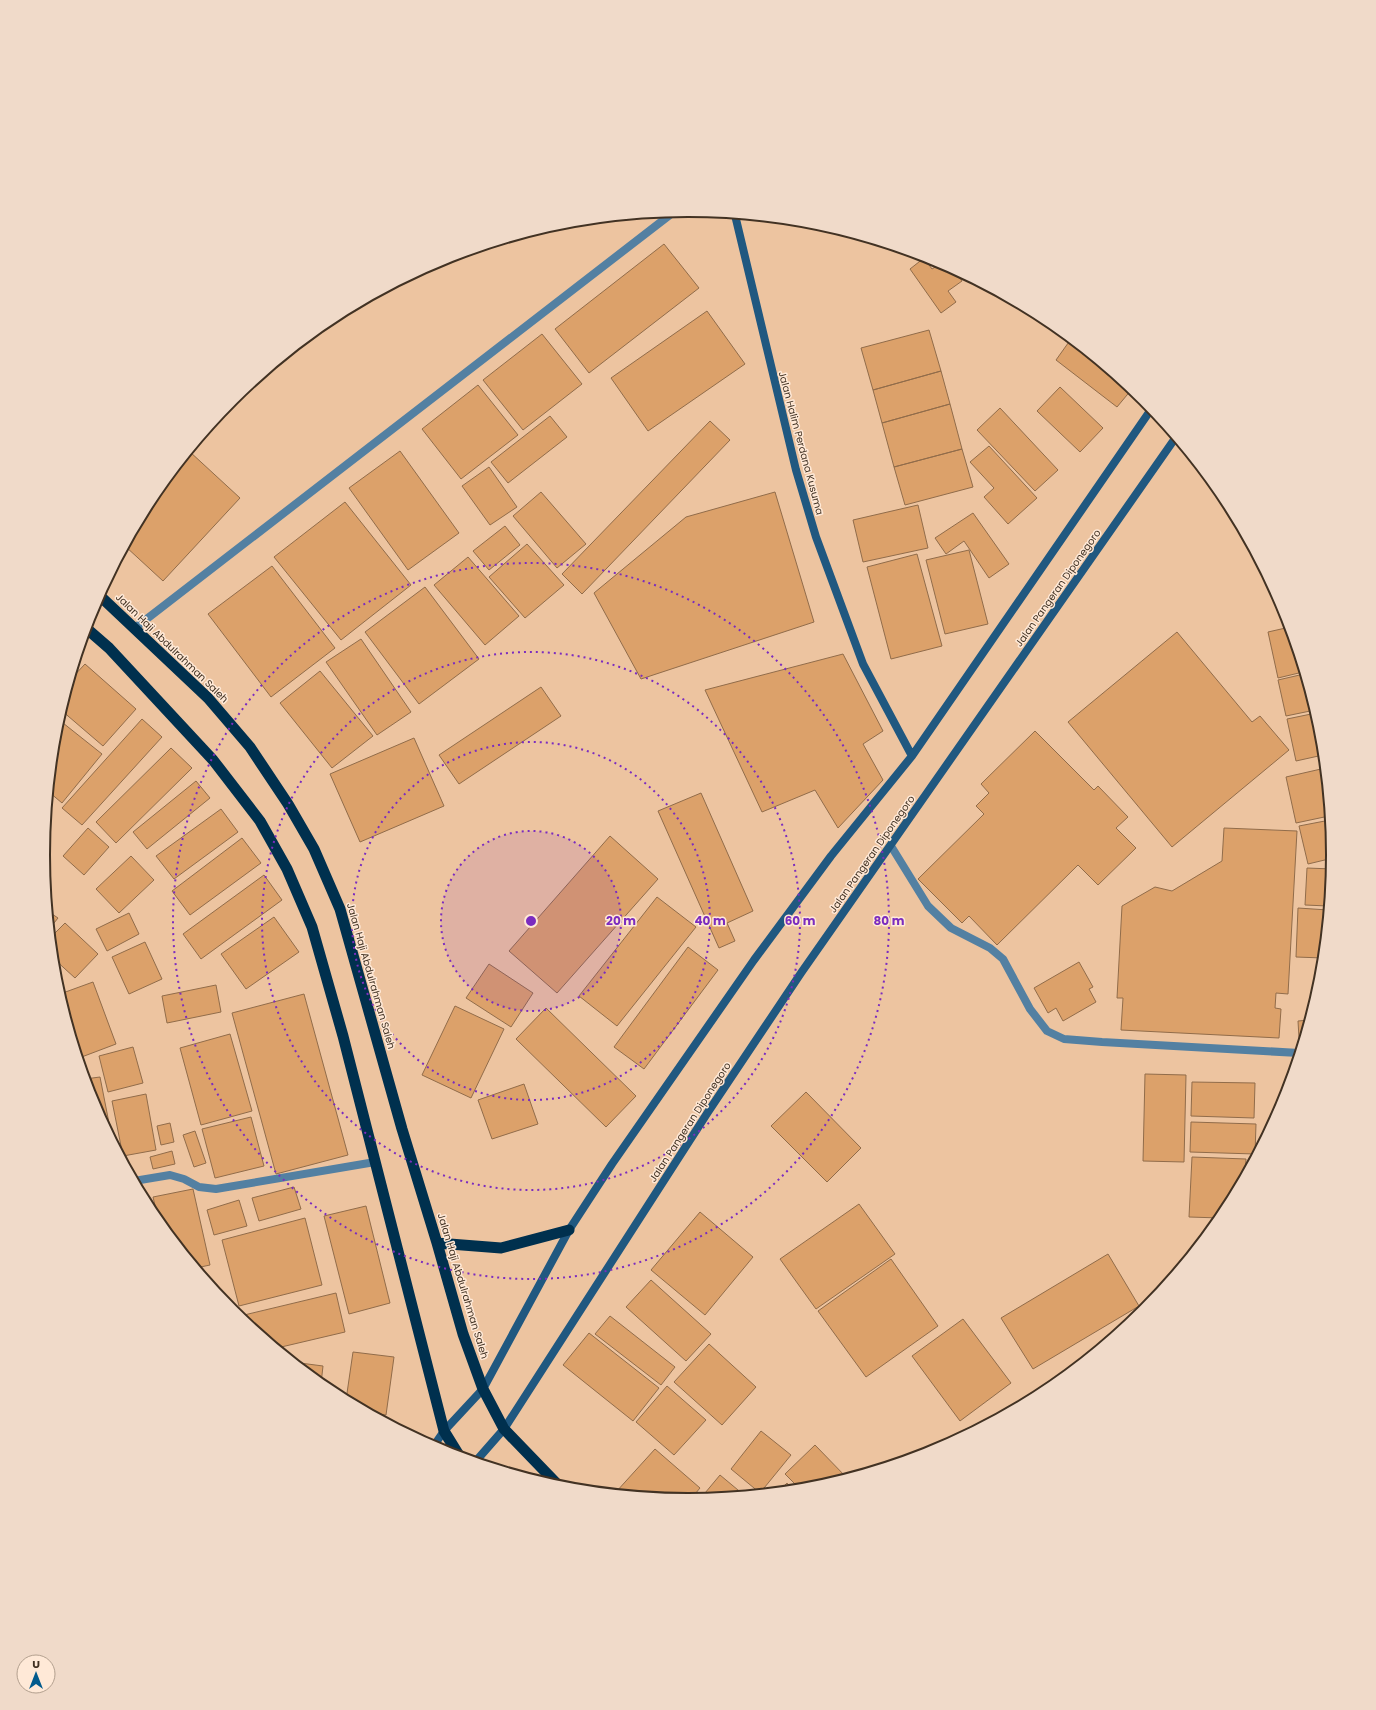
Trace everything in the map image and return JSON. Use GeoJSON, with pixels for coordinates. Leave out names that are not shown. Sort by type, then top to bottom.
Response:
{"type":"FeatureCollection","features":[{"type":"Feature","properties":{"kind":"highway","name":"Jalan Haji Abdulrahman Saleh"},"geometry":{"type":"LineString","coordinates":[[104,600],[208,698],[250,747],[288,804],[314,849],[340,909],[402,1129],[438,1244],[463,1334],[483,1389],[504,1429],[551,1478]]}},
{"type":"Feature","properties":{"kind":"highway"},"geometry":{"type":"LineString","coordinates":[[90,634],[108,648],[213,760],[260,821],[287,868],[312,927],[343,1036],[444,1431],[454,1448]]}},
{"type":"Feature","properties":{"kind":"highway"},"geometry":{"type":"LineString","coordinates":[[438,1244],[501,1248],[569,1230]]}},
{"type":"Feature","properties":{"kind":"main road","name":"Jalan Halim Perdana Kusuma"},"geometry":{"type":"LineString","coordinates":[[735,218],[796,470],[816,537],[863,664],[912,756]]}},
{"type":"Feature","properties":{"kind":"main road"},"geometry":{"type":"LineString","coordinates":[[437,1441],[483,1389],[569,1230],[612,1164],[754,960],[831,856],[912,756],[1148,414]]}},
{"type":"Feature","properties":{"kind":"main road","name":"Jalan Pangeran Diponegoro"},"geometry":{"type":"LineString","coordinates":[[480,1458],[504,1429],[708,1112],[801,973],[891,846],[952,755],[1173,441]]}},
{"type":"Feature","properties":{"kind":"street"},"geometry":{"type":"LineString","coordinates":[[135,628],[667,218]]}},
{"type":"Feature","properties":{"kind":"street"},"geometry":{"type":"LineString","coordinates":[[891,846],[928,906],[951,928],[990,948],[1003,959],[1030,1009],[1047,1030],[1064,1039],[1294,1053]]}},
{"type":"Feature","properties":{"kind":"street"},"geometry":{"type":"LineString","coordinates":[[139,1180],[170,1175],[184,1179],[199,1186],[216,1188],[375,1162]]}},
{"type":"Feature","properties":{"kind":"building"},"geometry":{"type":"Polygon","coordinates":[[[664,244],[699,288],[589,373],[555,329],[664,244]]]}},
{"type":"Feature","properties":{"kind":"building"},"geometry":{"type":"Polygon","coordinates":[[[920,261],[929,265],[932,269],[935,267],[961,279],[962,281],[948,291],[956,302],[941,313],[910,269],[920,261]]]}},
{"type":"Feature","properties":{"kind":"building"},"geometry":{"type":"Polygon","coordinates":[[[707,311],[745,364],[648,431],[611,378],[707,311]]]}},
{"type":"Feature","properties":{"kind":"building"},"geometry":{"type":"Polygon","coordinates":[[[929,330],[941,371],[873,390],[861,348],[929,330]]]}},
{"type":"Feature","properties":{"kind":"building"},"geometry":{"type":"Polygon","coordinates":[[[542,334],[582,384],[523,430],[483,380],[542,334]]]}},
{"type":"Feature","properties":{"kind":"building"},"geometry":{"type":"Polygon","coordinates":[[[1068,343],[1109,375],[1128,394],[1117,407],[1056,360],[1068,343]]]}},
{"type":"Feature","properties":{"kind":"building"},"geometry":{"type":"Polygon","coordinates":[[[941,371],[950,404],[882,423],[873,390],[941,371]]]}},
{"type":"Feature","properties":{"kind":"building"},"geometry":{"type":"Polygon","coordinates":[[[478,385],[518,435],[461,479],[422,429],[478,385]]]}},
{"type":"Feature","properties":{"kind":"building"},"geometry":{"type":"Polygon","coordinates":[[[1060,387],[1103,428],[1080,452],[1037,411],[1060,387]]]}},
{"type":"Feature","properties":{"kind":"building"},"geometry":{"type":"Polygon","coordinates":[[[950,404],[962,449],[894,467],[882,423],[950,404]]]}},
{"type":"Feature","properties":{"kind":"building"},"geometry":{"type":"Polygon","coordinates":[[[1000,408],[1058,470],[1035,491],[977,430],[1000,408]]]}},
{"type":"Feature","properties":{"kind":"building"},"geometry":{"type":"Polygon","coordinates":[[[550,416],[567,437],[508,483],[491,462],[550,416]]]}},
{"type":"Feature","properties":{"kind":"building"},"geometry":{"type":"Polygon","coordinates":[[[710,421],[730,440],[582,594],[562,574],[710,421]]]}},
{"type":"Feature","properties":{"kind":"building"},"geometry":{"type":"Polygon","coordinates":[[[989,446],[1037,498],[1008,524],[984,497],[994,488],[970,462],[989,446]]]}},
{"type":"Feature","properties":{"kind":"building"},"geometry":{"type":"Polygon","coordinates":[[[962,449],[973,487],[905,505],[894,467],[962,449]]]}},
{"type":"Feature","properties":{"kind":"building"},"geometry":{"type":"Polygon","coordinates":[[[400,451],[459,533],[408,570],[349,488],[400,451]]]}},
{"type":"Feature","properties":{"kind":"building"},"geometry":{"type":"Polygon","coordinates":[[[192,454],[240,498],[163,581],[128,549],[158,501],[192,454]]]}},
{"type":"Feature","properties":{"kind":"building"},"geometry":{"type":"Polygon","coordinates":[[[489,467],[517,507],[490,525],[462,486],[489,467]]]}},
{"type":"Feature","properties":{"kind":"building"},"geometry":{"type":"Polygon","coordinates":[[[541,492],[586,544],[557,568],[513,516],[541,492]]]}},
{"type":"Feature","properties":{"kind":"building"},"geometry":{"type":"Polygon","coordinates":[[[775,492],[814,622],[641,679],[594,593],[686,517],[775,492]]]}},
{"type":"Feature","properties":{"kind":"building"},"geometry":{"type":"Polygon","coordinates":[[[345,502],[411,585],[341,640],[274,557],[345,502]]]}},
{"type":"Feature","properties":{"kind":"building"},"geometry":{"type":"Polygon","coordinates":[[[918,505],[928,548],[863,562],[853,520],[918,505]]]}},
{"type":"Feature","properties":{"kind":"building"},"geometry":{"type":"Polygon","coordinates":[[[973,513],[1009,564],[989,578],[964,541],[946,554],[935,538],[973,513]]]}},
{"type":"Feature","properties":{"kind":"building"},"geometry":{"type":"Polygon","coordinates":[[[505,526],[520,545],[489,570],[473,551],[505,526]]]}},
{"type":"Feature","properties":{"kind":"building"},"geometry":{"type":"Polygon","coordinates":[[[527,544],[564,585],[525,618],[489,577],[527,544]]]}},
{"type":"Feature","properties":{"kind":"building"},"geometry":{"type":"Polygon","coordinates":[[[969,550],[988,624],[945,634],[926,560],[969,550]]]}},
{"type":"Feature","properties":{"kind":"building"},"geometry":{"type":"Polygon","coordinates":[[[917,554],[942,646],[891,659],[867,567],[917,554]]]}},
{"type":"Feature","properties":{"kind":"building"},"geometry":{"type":"Polygon","coordinates":[[[468,557],[519,616],[485,645],[434,585],[468,557]]]}},
{"type":"Feature","properties":{"kind":"building"},"geometry":{"type":"Polygon","coordinates":[[[272,566],[335,648],[271,697],[208,614],[272,566]]]}},
{"type":"Feature","properties":{"kind":"building"},"geometry":{"type":"Polygon","coordinates":[[[425,587],[479,659],[419,704],[365,632],[425,587]]]}},
{"type":"Feature","properties":{"kind":"building"},"geometry":{"type":"Polygon","coordinates":[[[1284,628],[1299,673],[1278,678],[1268,632],[1284,628]]]}},
{"type":"Feature","properties":{"kind":"building"},"geometry":{"type":"Polygon","coordinates":[[[1177,632],[1252,722],[1260,716],[1289,750],[1172,847],[1068,722],[1177,632]]]}},
{"type":"Feature","properties":{"kind":"building"},"geometry":{"type":"Polygon","coordinates":[[[361,639],[411,712],[377,735],[326,662],[361,639]]]}},
{"type":"Feature","properties":{"kind":"building"},"geometry":{"type":"Polygon","coordinates":[[[843,654],[883,731],[863,744],[883,780],[838,828],[815,790],[762,812],[705,690],[843,654]]]}},
{"type":"Feature","properties":{"kind":"building"},"geometry":{"type":"Polygon","coordinates":[[[85,664],[136,709],[103,746],[66,714],[77,672],[85,664]]]}},
{"type":"Feature","properties":{"kind":"building"},"geometry":{"type":"Polygon","coordinates":[[[320,671],[373,736],[332,768],[280,703],[320,671]]]}},
{"type":"Feature","properties":{"kind":"building"},"geometry":{"type":"Polygon","coordinates":[[[1300,675],[1309,711],[1286,716],[1278,680],[1300,675]]]}},
{"type":"Feature","properties":{"kind":"building"},"geometry":{"type":"Polygon","coordinates":[[[541,687],[561,716],[459,784],[439,755],[541,687]]]}},
{"type":"Feature","properties":{"kind":"building"},"geometry":{"type":"Polygon","coordinates":[[[1310,714],[1318,756],[1296,761],[1287,719],[1310,714]]]}},
{"type":"Feature","properties":{"kind":"building"},"geometry":{"type":"Polygon","coordinates":[[[142,719],[162,737],[82,825],[62,808],[142,719]]]}},
{"type":"Feature","properties":{"kind":"building"},"geometry":{"type":"Polygon","coordinates":[[[64,724],[102,754],[62,803],[53,795],[55,772],[64,724]]]}},
{"type":"Feature","properties":{"kind":"building"},"geometry":{"type":"Polygon","coordinates":[[[1035,731],[1094,790],[1098,786],[1128,817],[1116,828],[1136,848],[1098,885],[1078,865],[997,945],[969,916],[962,923],[918,879],[984,814],[976,806],[989,793],[981,784],[1035,731]]]}},
{"type":"Feature","properties":{"kind":"building"},"geometry":{"type":"Polygon","coordinates":[[[414,738],[444,806],[360,842],[330,774],[414,738]]]}},
{"type":"Feature","properties":{"kind":"building"},"geometry":{"type":"Polygon","coordinates":[[[171,748],[192,768],[116,843],[96,822],[171,748]]]}},
{"type":"Feature","properties":{"kind":"building"},"geometry":{"type":"Polygon","coordinates":[[[1321,769],[1325,817],[1296,823],[1286,777],[1321,769]]]}},
{"type":"Feature","properties":{"kind":"building"},"geometry":{"type":"Polygon","coordinates":[[[196,781],[210,798],[147,849],[133,832],[196,781]]]}},
{"type":"Feature","properties":{"kind":"building"},"geometry":{"type":"Polygon","coordinates":[[[701,793],[753,911],[727,923],[735,941],[719,948],[658,811],[701,793]]]}},
{"type":"Feature","properties":{"kind":"building"},"geometry":{"type":"Polygon","coordinates":[[[221,809],[238,832],[174,879],[156,856],[221,809]]]}},
{"type":"Feature","properties":{"kind":"building"},"geometry":{"type":"Polygon","coordinates":[[[1325,821],[1326,860],[1308,864],[1299,826],[1325,821]]]}},
{"type":"Feature","properties":{"kind":"building"},"geometry":{"type":"Polygon","coordinates":[[[88,828],[109,847],[84,875],[63,856],[88,828]]]}},
{"type":"Feature","properties":{"kind":"building"},"geometry":{"type":"Polygon","coordinates":[[[1224,828],[1297,831],[1288,994],[1276,993],[1275,1008],[1281,1009],[1279,1038],[1121,1030],[1123,998],[1117,998],[1122,906],[1155,887],[1172,891],[1222,861],[1224,828]]]}},
{"type":"Feature","properties":{"kind":"building"},"geometry":{"type":"Polygon","coordinates":[[[610,836],[658,879],[557,993],[509,951],[610,836]]]}},
{"type":"Feature","properties":{"kind":"building"},"geometry":{"type":"Polygon","coordinates":[[[242,838],[261,863],[190,915],[172,891],[242,838]]]}},
{"type":"Feature","properties":{"kind":"building"},"geometry":{"type":"Polygon","coordinates":[[[131,856],[154,880],[119,913],[96,889],[131,856]]]}},
{"type":"Feature","properties":{"kind":"building"},"geometry":{"type":"Polygon","coordinates":[[[1307,868],[1326,869],[1324,906],[1305,905],[1307,868]]]}},
{"type":"Feature","properties":{"kind":"building"},"geometry":{"type":"Polygon","coordinates":[[[264,875],[282,900],[201,959],[183,934],[264,875]]]}},
{"type":"Feature","properties":{"kind":"building"},"geometry":{"type":"Polygon","coordinates":[[[657,897],[696,927],[617,1026],[579,996],[657,897]]]}},
{"type":"Feature","properties":{"kind":"building"},"geometry":{"type":"Polygon","coordinates":[[[1298,908],[1324,910],[1318,958],[1296,957],[1298,908]]]}},
{"type":"Feature","properties":{"kind":"building"},"geometry":{"type":"Polygon","coordinates":[[[129,913],[139,934],[107,951],[96,929],[129,913]]]}},
{"type":"Feature","properties":{"kind":"building"},"geometry":{"type":"Polygon","coordinates":[[[53,914],[58,918],[54,924],[53,914]]]}},
{"type":"Feature","properties":{"kind":"building"},"geometry":{"type":"Polygon","coordinates":[[[274,917],[299,952],[246,989],[221,954],[274,917]]]}},
{"type":"Feature","properties":{"kind":"building"},"geometry":{"type":"Polygon","coordinates":[[[65,923],[98,954],[75,978],[59,964],[55,933],[65,923]]]}},
{"type":"Feature","properties":{"kind":"building"},"geometry":{"type":"Polygon","coordinates":[[[145,942],[162,979],[129,994],[112,957],[145,942]]]}},
{"type":"Feature","properties":{"kind":"building"},"geometry":{"type":"Polygon","coordinates":[[[688,947],[718,970],[644,1069],[614,1047],[688,947]]]}},
{"type":"Feature","properties":{"kind":"building"},"geometry":{"type":"Polygon","coordinates":[[[1079,962],[1093,987],[1089,989],[1096,1002],[1063,1021],[1056,1008],[1048,1013],[1034,988],[1079,962]]]}},
{"type":"Feature","properties":{"kind":"building"},"geometry":{"type":"Polygon","coordinates":[[[489,964],[533,993],[511,1027],[466,998],[489,964]]]}},
{"type":"Feature","properties":{"kind":"building"},"geometry":{"type":"Polygon","coordinates":[[[93,982],[116,1044],[83,1057],[65,992],[93,982]]]}},
{"type":"Feature","properties":{"kind":"building"},"geometry":{"type":"Polygon","coordinates":[[[216,985],[221,1012],[167,1023],[162,996],[216,985]]]}},
{"type":"Feature","properties":{"kind":"building"},"geometry":{"type":"Polygon","coordinates":[[[304,994],[348,1155],[276,1174],[232,1013],[304,994]]]}},
{"type":"Feature","properties":{"kind":"building"},"geometry":{"type":"Polygon","coordinates":[[[455,1006],[504,1029],[471,1098],[422,1075],[455,1006]]]}},
{"type":"Feature","properties":{"kind":"building"},"geometry":{"type":"Polygon","coordinates":[[[546,1008],[636,1096],[606,1127],[516,1039],[546,1008]]]}},
{"type":"Feature","properties":{"kind":"building"},"geometry":{"type":"Polygon","coordinates":[[[1304,1020],[1299,1037],[1298,1021],[1304,1020]]]}},
{"type":"Feature","properties":{"kind":"building"},"geometry":{"type":"Polygon","coordinates":[[[230,1034],[252,1111],[201,1125],[180,1048],[230,1034]]]}},
{"type":"Feature","properties":{"kind":"building"},"geometry":{"type":"Polygon","coordinates":[[[133,1047],[143,1083],[108,1092],[99,1056],[133,1047]]]}},
{"type":"Feature","properties":{"kind":"building"},"geometry":{"type":"Polygon","coordinates":[[[1145,1074],[1186,1075],[1184,1162],[1143,1161],[1145,1074]]]}},
{"type":"Feature","properties":{"kind":"building"},"geometry":{"type":"Polygon","coordinates":[[[100,1077],[108,1120],[99,1099],[91,1078],[100,1077]]]}},
{"type":"Feature","properties":{"kind":"building"},"geometry":{"type":"Polygon","coordinates":[[[1192,1082],[1255,1083],[1254,1118],[1191,1116],[1192,1082]]]}},
{"type":"Feature","properties":{"kind":"building"},"geometry":{"type":"Polygon","coordinates":[[[524,1084],[538,1124],[492,1139],[478,1100],[524,1084]]]}},
{"type":"Feature","properties":{"kind":"building"},"geometry":{"type":"Polygon","coordinates":[[[806,1092],[861,1148],[827,1182],[771,1126],[806,1092]]]}},
{"type":"Feature","properties":{"kind":"building"},"geometry":{"type":"Polygon","coordinates":[[[146,1094],[156,1150],[126,1156],[121,1147],[112,1101],[146,1094]]]}},
{"type":"Feature","properties":{"kind":"building"},"geometry":{"type":"Polygon","coordinates":[[[251,1117],[264,1166],[215,1178],[202,1129],[251,1117]]]}},
{"type":"Feature","properties":{"kind":"building"},"geometry":{"type":"Polygon","coordinates":[[[1191,1122],[1256,1124],[1255,1146],[1251,1154],[1190,1152],[1191,1122]]]}},
{"type":"Feature","properties":{"kind":"building"},"geometry":{"type":"Polygon","coordinates":[[[170,1123],[174,1142],[161,1145],[157,1126],[170,1123]]]}},
{"type":"Feature","properties":{"kind":"building"},"geometry":{"type":"Polygon","coordinates":[[[195,1131],[206,1163],[194,1167],[183,1135],[195,1131]]]}},
{"type":"Feature","properties":{"kind":"building"},"geometry":{"type":"Polygon","coordinates":[[[172,1151],[175,1164],[153,1169],[150,1157],[172,1151]]]}},
{"type":"Feature","properties":{"kind":"building"},"geometry":{"type":"Polygon","coordinates":[[[1192,1157],[1246,1159],[1246,1165],[1241,1174],[1212,1218],[1189,1217],[1192,1157]]]}},
{"type":"Feature","properties":{"kind":"building"},"geometry":{"type":"Polygon","coordinates":[[[294,1187],[301,1209],[259,1221],[252,1198],[294,1187]]]}},
{"type":"Feature","properties":{"kind":"building"},"geometry":{"type":"Polygon","coordinates":[[[193,1189],[210,1265],[201,1267],[158,1209],[153,1197],[193,1189]]]}},
{"type":"Feature","properties":{"kind":"building"},"geometry":{"type":"Polygon","coordinates":[[[239,1200],[247,1226],[214,1235],[207,1210],[239,1200]]]}},
{"type":"Feature","properties":{"kind":"building"},"geometry":{"type":"Polygon","coordinates":[[[859,1204],[895,1254],[816,1309],[780,1259],[859,1204]]]}},
{"type":"Feature","properties":{"kind":"building"},"geometry":{"type":"Polygon","coordinates":[[[366,1206],[390,1303],[349,1314],[324,1216],[366,1206]]]}},
{"type":"Feature","properties":{"kind":"building"},"geometry":{"type":"Polygon","coordinates":[[[700,1212],[753,1257],[705,1315],[651,1270],[700,1212]]]}},
{"type":"Feature","properties":{"kind":"building"},"geometry":{"type":"Polygon","coordinates":[[[305,1218],[322,1285],[239,1306],[222,1240],[305,1218]]]}},
{"type":"Feature","properties":{"kind":"building"},"geometry":{"type":"Polygon","coordinates":[[[1108,1254],[1139,1306],[1033,1369],[1001,1318],[1108,1254]]]}},
{"type":"Feature","properties":{"kind":"building"},"geometry":{"type":"Polygon","coordinates":[[[891,1259],[938,1326],[866,1377],[818,1311],[891,1259]]]}},
{"type":"Feature","properties":{"kind":"building"},"geometry":{"type":"Polygon","coordinates":[[[651,1280],[711,1334],[686,1361],[626,1307],[651,1280]]]}},
{"type":"Feature","properties":{"kind":"building"},"geometry":{"type":"Polygon","coordinates":[[[336,1293],[345,1332],[282,1347],[246,1315],[336,1293]]]}},
{"type":"Feature","properties":{"kind":"building"},"geometry":{"type":"Polygon","coordinates":[[[610,1316],[675,1367],[661,1385],[595,1334],[610,1316]]]}},
{"type":"Feature","properties":{"kind":"building"},"geometry":{"type":"Polygon","coordinates":[[[963,1319],[1011,1383],[960,1421],[912,1356],[963,1319]]]}},
{"type":"Feature","properties":{"kind":"building"},"geometry":{"type":"Polygon","coordinates":[[[589,1333],[659,1388],[633,1421],[563,1365],[589,1333]]]}},
{"type":"Feature","properties":{"kind":"building"},"geometry":{"type":"Polygon","coordinates":[[[709,1344],[756,1387],[722,1425],[674,1382],[709,1344]]]}},
{"type":"Feature","properties":{"kind":"building"},"geometry":{"type":"Polygon","coordinates":[[[353,1352],[394,1357],[386,1415],[369,1408],[347,1394],[353,1352]]]}},
{"type":"Feature","properties":{"kind":"building"},"geometry":{"type":"Polygon","coordinates":[[[303,1363],[323,1366],[322,1376],[303,1363]]]}},
{"type":"Feature","properties":{"kind":"building"},"geometry":{"type":"Polygon","coordinates":[[[667,1386],[706,1420],[674,1455],[636,1422],[667,1386]]]}},
{"type":"Feature","properties":{"kind":"building"},"geometry":{"type":"Polygon","coordinates":[[[761,1431],[791,1455],[763,1489],[756,1489],[731,1469],[761,1431]]]}},
{"type":"Feature","properties":{"kind":"building"},"geometry":{"type":"Polygon","coordinates":[[[815,1445],[843,1474],[795,1484],[785,1474],[815,1445]]]}},
{"type":"Feature","properties":{"kind":"building"},"geometry":{"type":"Polygon","coordinates":[[[655,1449],[700,1488],[696,1493],[688,1493],[646,1492],[618,1489],[655,1449]]]}},
{"type":"Feature","properties":{"kind":"building"},"geometry":{"type":"Polygon","coordinates":[[[720,1475],[739,1491],[730,1492],[705,1493],[720,1475]]]}}]}
